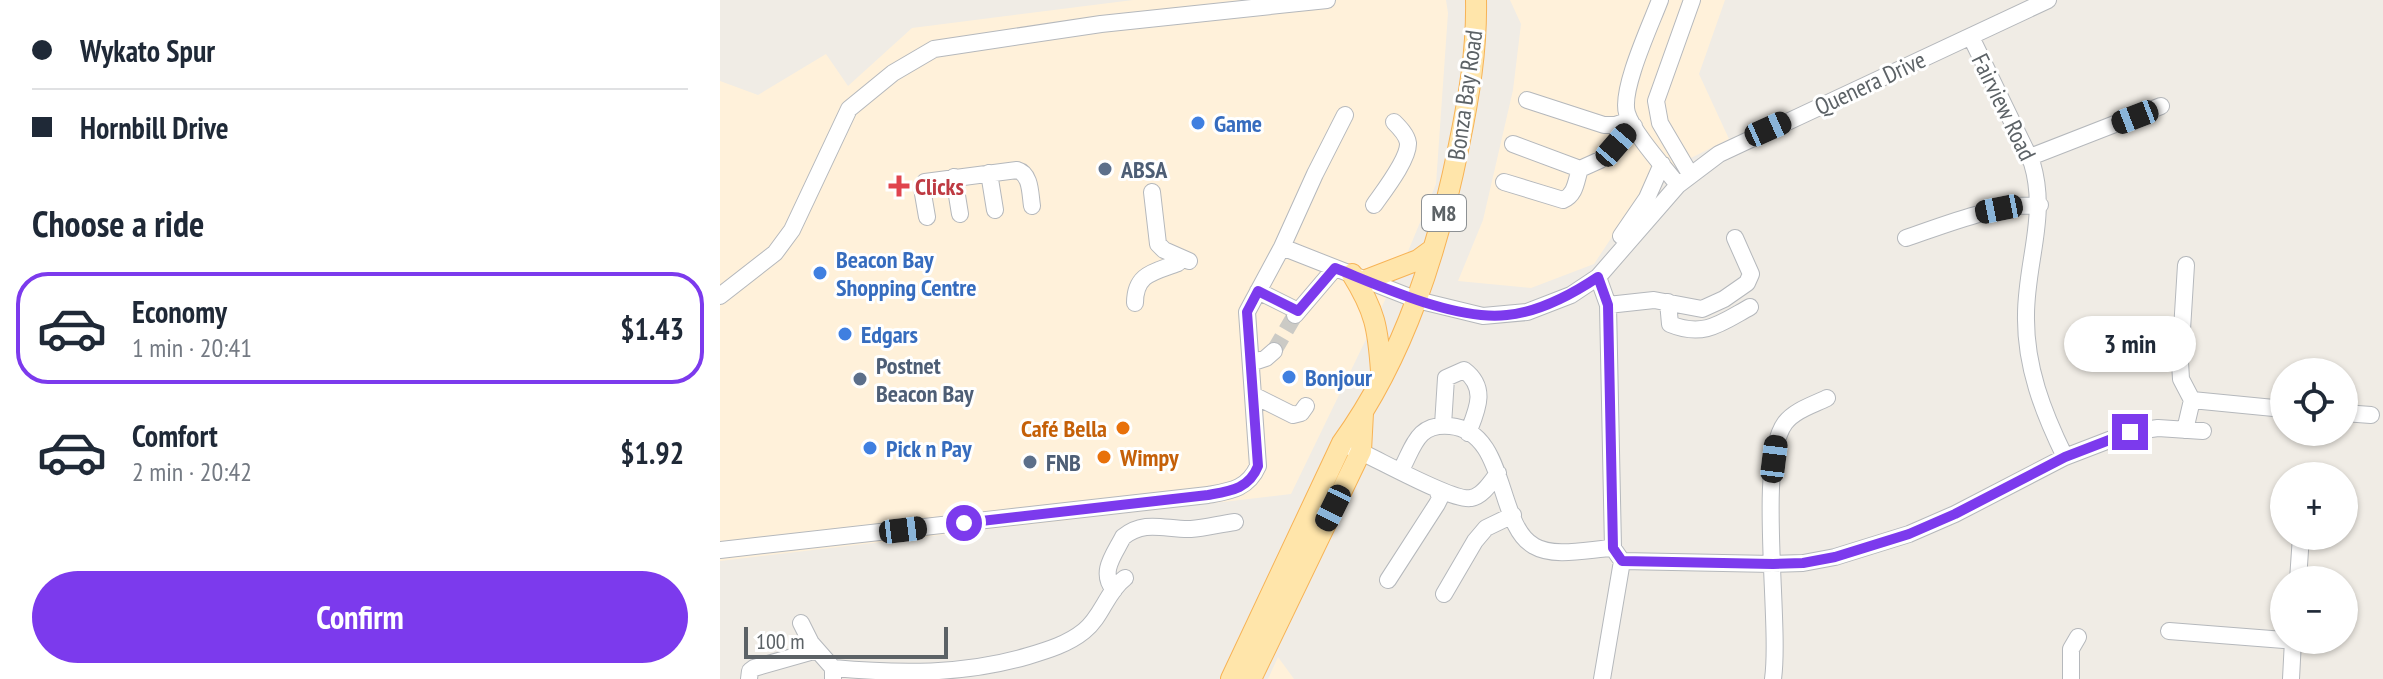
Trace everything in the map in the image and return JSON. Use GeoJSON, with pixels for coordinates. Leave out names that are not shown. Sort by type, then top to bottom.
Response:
{"type":"FeatureCollection","features":[{"type":"Feature","properties":{"kind":"main road","name":"Bonza Bay Road"},"geometry":{"type":"LineString","coordinates":[[1251,679],[1363,413],[1417,300],[1447,206],[1467,107],[1475,53],[1476,0]]}},
{"type":"Feature","properties":{"kind":"main road"},"geometry":{"type":"LineString","coordinates":[[1382,375],[1377,324],[1368,300],[1351,274],[1418,260],[1433,249]]}},
{"type":"Feature","properties":{"kind":"main road","name":"Bonza Bay Road"},"geometry":{"type":"LineString","coordinates":[[1231,679],[1351,447]]}},
{"type":"Feature","properties":{"kind":"street"},"geometry":{"type":"LineString","coordinates":[[720,296],[775,253],[792,230],[849,109],[893,73],[934,49],[1101,24],[1327,0]]}},
{"type":"Feature","properties":{"kind":"street"},"geometry":{"type":"LineString","coordinates":[[1660,0],[1625,103],[1632,123],[1662,164],[1684,180]]}},
{"type":"Feature","properties":{"kind":"street"},"geometry":{"type":"LineString","coordinates":[[1684,180],[1660,123],[1656,101],[1692,0]]}},
{"type":"Feature","properties":{"kind":"street","name":"Quenera Drive"},"geometry":{"type":"LineString","coordinates":[[1282,247],[1417,300],[1483,316],[1527,312],[1571,295],[1598,277],[1684,180],[1740,143],[2048,0]]}},
{"type":"Feature","properties":{"kind":"street","name":"Fairview Road"},"geometry":{"type":"LineString","coordinates":[[1971,37],[2030,157],[2038,182],[2040,205],[2026,314],[2027,344],[2041,404],[2065,457]]}},
{"type":"Feature","properties":{"kind":"street"},"geometry":{"type":"LineString","coordinates":[[1527,100],[1604,125],[1632,123]]}},
{"type":"Feature","properties":{"kind":"street"},"geometry":{"type":"LineString","coordinates":[[2030,157],[2161,106]]}},
{"type":"Feature","properties":{"kind":"street"},"geometry":{"type":"LineString","coordinates":[[720,550],[1239,489],[1258,469],[1247,312],[1345,115]]}},
{"type":"Feature","properties":{"kind":"street"},"geometry":{"type":"LineString","coordinates":[[1374,205],[1389,185],[1407,149],[1407,139],[1394,122]]}},
{"type":"Feature","properties":{"kind":"street"},"geometry":{"type":"LineString","coordinates":[[1513,144],[1580,169],[1600,160],[1632,123]]}},
{"type":"Feature","properties":{"kind":"street"},"geometry":{"type":"LineString","coordinates":[[1610,264],[1624,231],[1647,198],[1662,164]]}},
{"type":"Feature","properties":{"kind":"street"},"geometry":{"type":"LineString","coordinates":[[1504,182],[1563,200],[1573,192],[1580,169]]}},
{"type":"Feature","properties":{"kind":"street"},"geometry":{"type":"LineString","coordinates":[[927,217],[923,185],[934,179],[1017,170],[1027,176],[1032,206]]}},
{"type":"Feature","properties":{"kind":"street"},"geometry":{"type":"LineString","coordinates":[[989,173],[995,210]]}},
{"type":"Feature","properties":{"kind":"street"},"geometry":{"type":"LineString","coordinates":[[954,177],[960,214]]}},
{"type":"Feature","properties":{"kind":"street"},"geometry":{"type":"LineString","coordinates":[[1135,303],[1136,288],[1145,276],[1184,262],[1158,244],[1152,192]]}},
{"type":"Feature","properties":{"kind":"street"},"geometry":{"type":"LineString","coordinates":[[1906,238],[1978,213],[2020,205],[2040,205]]}},
{"type":"Feature","properties":{"kind":"street"},"geometry":{"type":"LineString","coordinates":[[1608,305],[1654,300],[1702,309],[1724,299],[1747,283],[1751,274],[1735,238]]}},
{"type":"Feature","properties":{"kind":"street"},"geometry":{"type":"LineString","coordinates":[[1401,470],[1422,432],[1443,425],[1458,427],[1486,449],[1523,535],[1535,547],[1551,551],[1773,564],[1835,557],[1909,534],[1955,514],[2065,457],[2145,428],[2194,430],[2192,400],[2181,379],[2180,362],[2186,265]]}},
{"type":"Feature","properties":{"kind":"street"},"geometry":{"type":"LineString","coordinates":[[1258,291],[1297,313],[1351,274]]}},
{"type":"Feature","properties":{"kind":"street"},"geometry":{"type":"LineString","coordinates":[[1598,277],[1608,305],[1618,554],[1602,679]]}},
{"type":"Feature","properties":{"kind":"street"},"geometry":{"type":"LineString","coordinates":[[1668,302],[1670,324],[1699,331],[1709,330],[1750,307]]}},
{"type":"Feature","properties":{"kind":"street"},"geometry":{"type":"LineString","coordinates":[[1251,363],[1266,358],[1274,351]]}},
{"type":"Feature","properties":{"kind":"street"},"geometry":{"type":"LineString","coordinates":[[1443,425],[1446,378],[1464,370],[1472,376],[1480,393],[1479,406],[1468,433]]}},
{"type":"Feature","properties":{"kind":"street"},"geometry":{"type":"LineString","coordinates":[[1253,395],[1293,415],[1301,413],[1306,406]]}},
{"type":"Feature","properties":{"kind":"street"},"geometry":{"type":"LineString","coordinates":[[1773,679],[1772,476],[1776,442],[1791,416],[1827,398]]}},
{"type":"Feature","properties":{"kind":"street"},"geometry":{"type":"LineString","coordinates":[[2192,400],[2270,408]]}},
{"type":"Feature","properties":{"kind":"street"},"geometry":{"type":"LineString","coordinates":[[2358,414],[2371,415]]}},
{"type":"Feature","properties":{"kind":"street"},"geometry":{"type":"LineString","coordinates":[[1351,447],[1437,489],[1469,499],[1480,494],[1498,473]]}},
{"type":"Feature","properties":{"kind":"street"},"geometry":{"type":"LineString","coordinates":[[1388,580],[1437,504],[1440,498],[1437,489]]}},
{"type":"Feature","properties":{"kind":"street"},"geometry":{"type":"LineString","coordinates":[[1444,594],[1486,528],[1513,515]]}},
{"type":"Feature","properties":{"kind":"street"},"geometry":{"type":"LineString","coordinates":[[801,623],[808,639],[833,674],[888,672],[958,675],[1004,671],[1073,639],[1092,624],[1119,584],[1108,583],[1106,574],[1123,537],[1128,533],[1154,525],[1189,529],[1235,522]]}},
{"type":"Feature","properties":{"kind":"street"},"geometry":{"type":"LineString","coordinates":[[2169,631],[2270,639]]}},
{"type":"Feature","properties":{"kind":"street"},"geometry":{"type":"LineString","coordinates":[[2071,679],[2071,649],[2078,637]]}},
{"type":"Feature","properties":{"kind":"street"},"geometry":{"type":"LineString","coordinates":[[749,679],[750,671],[754,668],[817,650]]}},
{"type":"Feature","properties":{"kind":"street"},"geometry":{"type":"LineString","coordinates":[[2291,679],[2292,654]]}},
{"type":"Feature","properties":{"kind":"shaded area"},"geometry":{"type":"Polygon","coordinates":[[[1133,0],[1446,0],[1448,13],[1436,184],[1404,261],[1291,494],[720,561],[720,81],[758,95],[826,54],[848,86],[912,28],[1133,0]]]}},
{"type":"Feature","properties":{"kind":"shaded area"},"geometry":{"type":"Polygon","coordinates":[[[1510,0],[1725,0],[1699,74],[1729,139],[1651,178],[1594,264],[1531,288],[1458,281],[1483,220],[1513,90],[1521,24],[1510,0]]]}},
{"type":"Feature","properties":{"kind":"shaded area"},"geometry":{"type":"Polygon","coordinates":[[[1278,657],[1294,679],[1268,679],[1278,657]]]}},
{"type":"Feature","properties":{"kind":"tunnel"},"geometry":{"type":"LineString","coordinates":[[1274,351],[1295,315]]}},
{"type":"Feature","properties":{"kind":"place","name":"Game"},"geometry":{"type":"Point","coordinates":[1198,123]}},
{"type":"Feature","properties":{"kind":"place","name":"ABSA"},"geometry":{"type":"Point","coordinates":[1105,169]}},
{"type":"Feature","properties":{"kind":"place","name":"Clicks"},"geometry":{"type":"Point","coordinates":[899,186]}},
{"type":"Feature","properties":{"kind":"place","name":"Beacon Bay Shopping Centre"},"geometry":{"type":"Point","coordinates":[820,273]}},
{"type":"Feature","properties":{"kind":"place","name":"Edgars"},"geometry":{"type":"Point","coordinates":[845,334]}},
{"type":"Feature","properties":{"kind":"place","name":"Bonjour"},"geometry":{"type":"Point","coordinates":[1289,377]}},
{"type":"Feature","properties":{"kind":"place","name":"Postnet Beacon Bay"},"geometry":{"type":"Point","coordinates":[860,379]}},
{"type":"Feature","properties":{"kind":"place","name":"Café Bella"},"geometry":{"type":"Point","coordinates":[1123,428]}},
{"type":"Feature","properties":{"kind":"place","name":"Pick n Pay"},"geometry":{"type":"Point","coordinates":[870,448]}},
{"type":"Feature","properties":{"kind":"place","name":"Wimpy"},"geometry":{"type":"Point","coordinates":[1104,457]}},
{"type":"Feature","properties":{"kind":"place","name":"FNB"},"geometry":{"type":"Point","coordinates":[1030,462]}},
{"type":"Feature","properties":{"kind":"route"},"geometry":{"type":"LineString","coordinates":[[964,523],[1239,489],[1258,469],[1247,312],[1258,291],[1298,311],[1335,268],[1417,300],[1483,316],[1527,312],[1571,295],[1598,277],[1608,305],[1613,548],[1622,561],[1773,564],[1835,557],[1909,534],[1955,514],[2065,457],[2130,432]]}}]}
